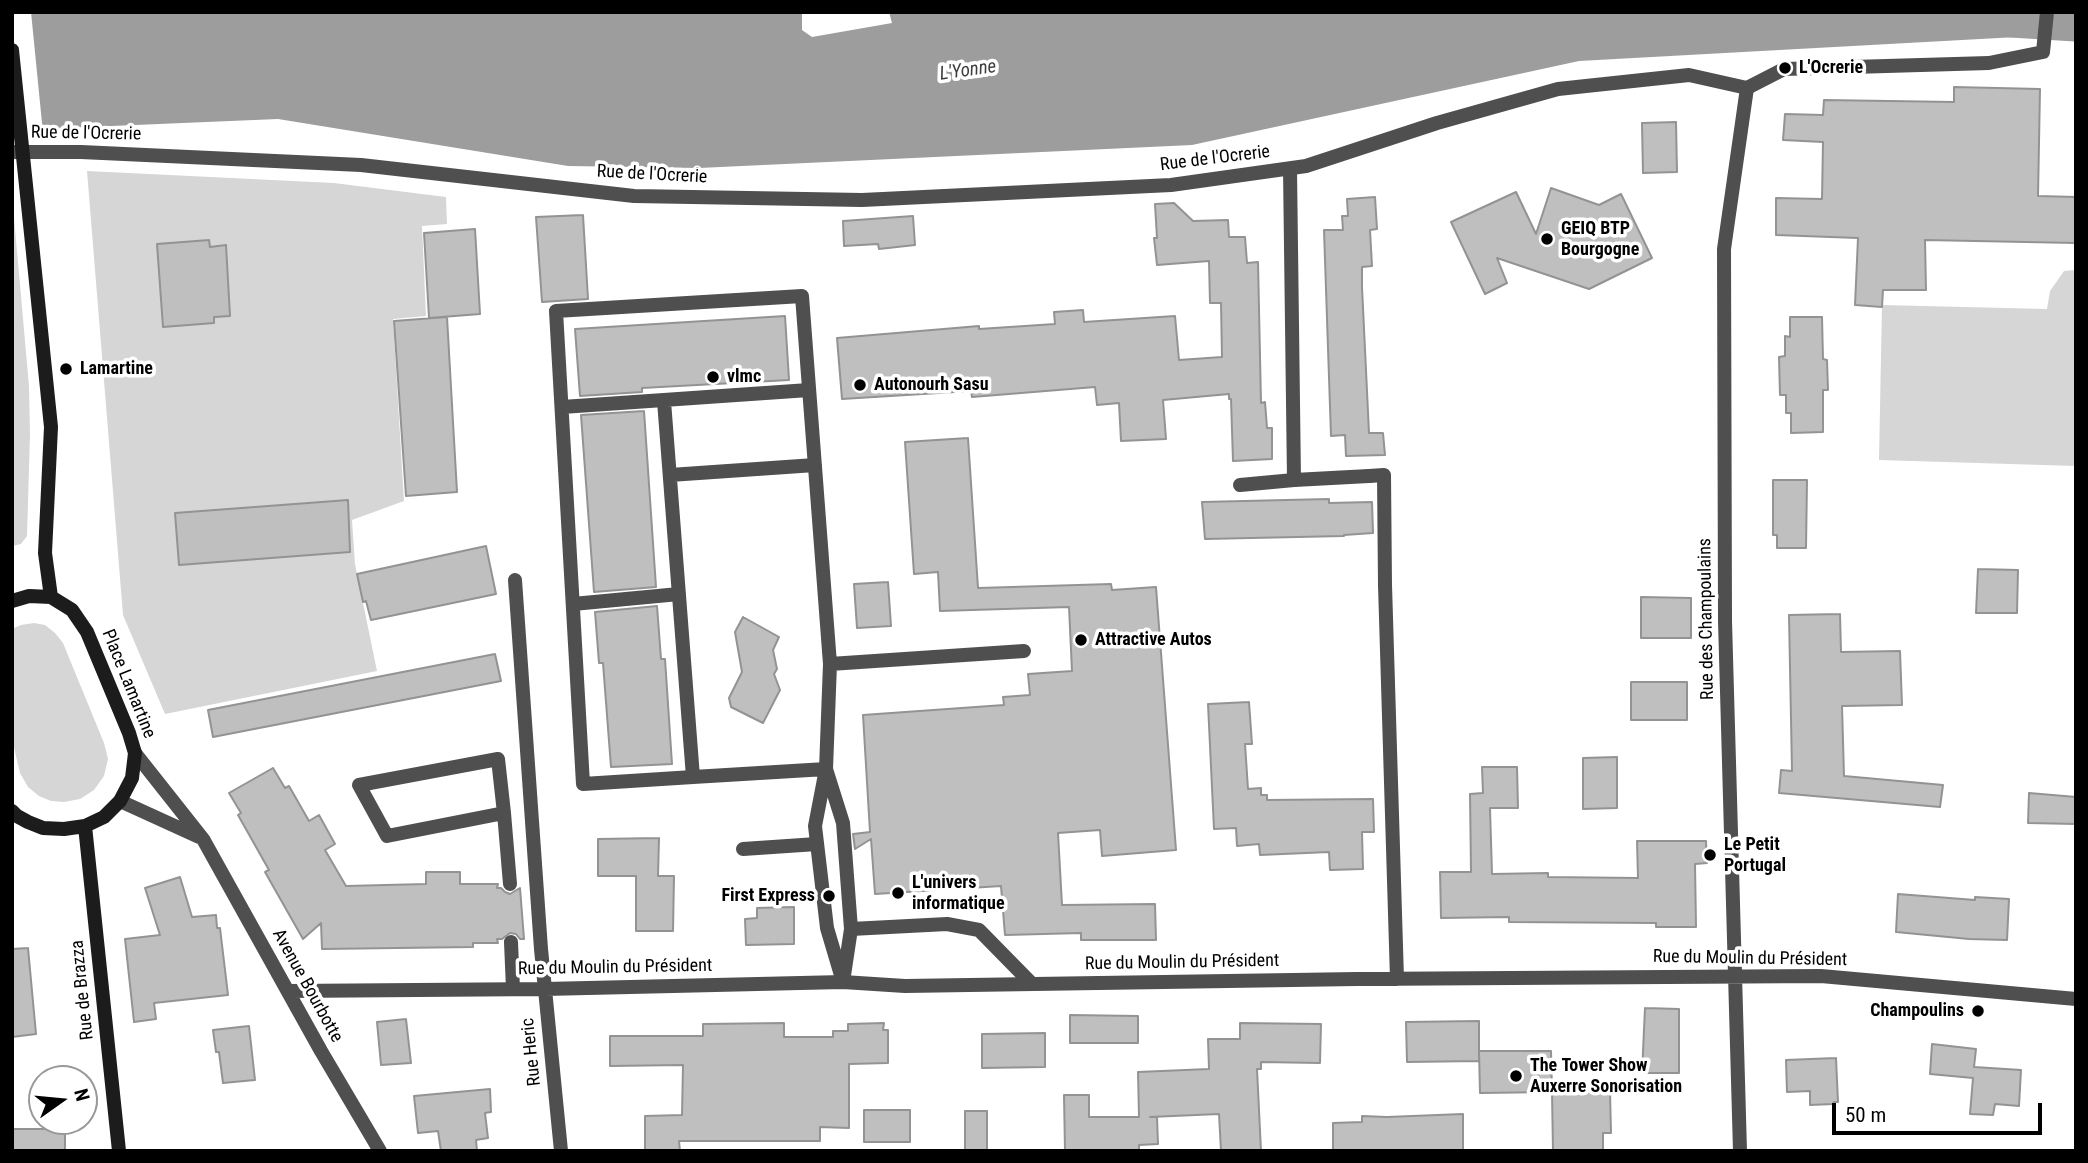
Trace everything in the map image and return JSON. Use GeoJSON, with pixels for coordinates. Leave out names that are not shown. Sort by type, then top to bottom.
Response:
{"type":"FeatureCollection","features":[{"type":"Feature","properties":{"kind":"main road"},"geometry":{"type":"LineString","coordinates":[[12,50],[51,427],[45,553],[51,597],[29,596],[12,601]]}},
{"type":"Feature","properties":{"kind":"main road","name":"Place Lamartine"},"geometry":{"type":"LineString","coordinates":[[51,597],[72,610],[87,632],[129,733],[135,753],[132,778],[120,801]]}},
{"type":"Feature","properties":{"kind":"main road"},"geometry":{"type":"LineString","coordinates":[[14,818],[43,828],[64,830],[104,817],[120,801]]}},
{"type":"Feature","properties":{"kind":"main road","name":"Rue de Brazza"},"geometry":{"type":"LineString","coordinates":[[85,825],[119,1151]]}},
{"type":"Feature","properties":{"kind":"street"},"geometry":{"type":"LineString","coordinates":[[1746,88],[1784,69],[1989,63],[2043,52],[2047,12]]}},
{"type":"Feature","properties":{"kind":"street","name":"Rue de l'Ocrerie"},"geometry":{"type":"LineString","coordinates":[[12,152],[81,152],[361,165],[634,196],[875,199],[1171,185],[1306,166],[1437,123],[1558,89],[1689,75],[1746,88]]}},
{"type":"Feature","properties":{"kind":"street","name":"Rue des Champoulains"},"geometry":{"type":"LineString","coordinates":[[1740,1151],[1726,621],[1724,249],[1746,88]]}},
{"type":"Feature","properties":{"kind":"street","name":"Rue de l'Ocrerie"},"geometry":{"type":"LineString","coordinates":[[1290,169],[1294,480]]}},
{"type":"Feature","properties":{"kind":"street"},"geometry":{"type":"LineString","coordinates":[[827,769],[583,784],[556,311],[802,296],[830,664],[827,769],[815,826],[827,928],[843,982]]}},
{"type":"Feature","properties":{"kind":"street"},"geometry":{"type":"LineString","coordinates":[[562,407],[809,390]]}},
{"type":"Feature","properties":{"kind":"street"},"geometry":{"type":"LineString","coordinates":[[664,401],[693,777]]}},
{"type":"Feature","properties":{"kind":"street"},"geometry":{"type":"LineString","coordinates":[[670,475],[815,465]]}},
{"type":"Feature","properties":{"kind":"street"},"geometry":{"type":"LineString","coordinates":[[1240,485],[1384,475],[1397,979]]}},
{"type":"Feature","properties":{"kind":"street","name":"Rue Heric"},"geometry":{"type":"LineString","coordinates":[[516,580],[541,949],[561,1151]]}},
{"type":"Feature","properties":{"kind":"street"},"geometry":{"type":"LineString","coordinates":[[573,604],[679,594]]}},
{"type":"Feature","properties":{"kind":"street"},"geometry":{"type":"LineString","coordinates":[[830,664],[1024,650]]}},
{"type":"Feature","properties":{"kind":"street","name":"Avenue Bourbotte"},"geometry":{"type":"LineString","coordinates":[[135,753],[203,839],[380,1151]]}},
{"type":"Feature","properties":{"kind":"street"},"geometry":{"type":"LineString","coordinates":[[504,813],[387,836],[359,785],[498,759],[504,813],[510,884]]}},
{"type":"Feature","properties":{"kind":"street"},"geometry":{"type":"LineString","coordinates":[[827,769],[843,823],[851,929],[843,982]]}},
{"type":"Feature","properties":{"kind":"street"},"geometry":{"type":"LineString","coordinates":[[120,801],[203,839]]}},
{"type":"Feature","properties":{"kind":"street"},"geometry":{"type":"LineString","coordinates":[[743,849],[817,844]]}},
{"type":"Feature","properties":{"kind":"street"},"geometry":{"type":"LineString","coordinates":[[851,929],[947,923],[979,930],[1032,984]]}},
{"type":"Feature","properties":{"kind":"street"},"geometry":{"type":"LineString","coordinates":[[511,942],[513,989]]}},
{"type":"Feature","properties":{"kind":"street","name":"Rue du Moulin du Président"},"geometry":{"type":"LineString","coordinates":[[289,991],[545,989],[843,982],[905,986],[1821,976],[2076,999]]}},
{"type":"Feature","properties":{"kind":"shaded area"},"geometry":{"type":"Polygon","coordinates":[[[87,171],[334,183],[446,197],[447,224],[422,226],[426,316],[393,319],[404,501],[352,520],[355,564],[377,671],[165,714],[123,615],[87,171]]]}},
{"type":"Feature","properties":{"kind":"shaded area"},"geometry":{"type":"Polygon","coordinates":[[[12,195],[29,386],[30,434],[27,536],[21,544],[12,546],[12,195]]]}},
{"type":"Feature","properties":{"kind":"shaded area"},"geometry":{"type":"Polygon","coordinates":[[[2076,270],[2076,466],[1879,460],[1882,305],[2047,309],[2050,291],[2064,271],[2076,270]]]}},
{"type":"Feature","properties":{"kind":"shaded area"},"geometry":{"type":"Polygon","coordinates":[[[34,623],[45,625],[63,643],[104,743],[108,759],[104,776],[94,790],[80,799],[64,802],[39,796],[28,787],[20,773],[12,739],[12,629],[34,623]]]}},
{"type":"Feature","properties":{"kind":"water"},"geometry":{"type":"Polygon","coordinates":[[[12,12],[802,12],[802,30],[812,37],[892,23],[889,12],[2039,12],[2035,36],[1579,61],[1192,145],[699,168],[568,166],[278,119],[40,129],[12,12]]]}},
{"type":"Feature","properties":{"kind":"pier"},"geometry":{"type":"Polygon","coordinates":[[[12,12],[31,12],[43,133],[12,132],[12,12]]]}},
{"type":"Feature","properties":{"kind":"building"},"geometry":{"type":"Polygon","coordinates":[[[1954,87],[2040,89],[2038,196],[2076,197],[2076,243],[1925,240],[1926,290],[1883,290],[1882,307],[1855,305],[1858,238],[1776,235],[1776,198],[1822,199],[1823,142],[1783,140],[1785,114],[1823,115],[1824,100],[1954,102],[1954,87]]]}},
{"type":"Feature","properties":{"kind":"building"},"geometry":{"type":"Polygon","coordinates":[[[1676,122],[1677,172],[1643,173],[1642,123],[1676,122]]]}},
{"type":"Feature","properties":{"kind":"building","name":"GEIQ BTP Bourgogne"},"geometry":{"type":"Polygon","coordinates":[[[1551,188],[1599,205],[1621,194],[1652,258],[1589,289],[1497,258],[1507,283],[1485,294],[1451,222],[1516,192],[1536,234],[1551,188]]]}},
{"type":"Feature","properties":{"kind":"building"},"geometry":{"type":"Polygon","coordinates":[[[1375,197],[1377,229],[1370,230],[1372,266],[1362,267],[1362,287],[1369,433],[1383,433],[1385,455],[1346,456],[1345,435],[1331,436],[1324,230],[1343,230],[1342,216],[1348,216],[1347,199],[1375,197]]]}},
{"type":"Feature","properties":{"kind":"building"},"geometry":{"type":"Polygon","coordinates":[[[1174,203],[1193,221],[1228,220],[1229,237],[1245,237],[1247,263],[1258,262],[1261,403],[1265,402],[1267,428],[1272,428],[1272,459],[1233,461],[1229,394],[1163,400],[1166,439],[1121,441],[1119,403],[1097,405],[1095,387],[972,397],[971,391],[842,399],[837,338],[979,326],[979,329],[1055,324],[1054,312],[1083,310],[1084,322],[1175,316],[1179,360],[1222,357],[1221,303],[1210,303],[1209,261],[1157,265],[1154,238],[1157,238],[1155,204],[1174,203]]]}},
{"type":"Feature","properties":{"kind":"building"},"geometry":{"type":"Polygon","coordinates":[[[583,215],[588,299],[542,302],[536,217],[583,215]]]}},
{"type":"Feature","properties":{"kind":"building"},"geometry":{"type":"Polygon","coordinates":[[[913,216],[915,245],[879,249],[878,244],[844,246],[843,221],[913,216]]]}},
{"type":"Feature","properties":{"kind":"building"},"geometry":{"type":"Polygon","coordinates":[[[475,229],[480,314],[429,318],[424,233],[475,229]]]}},
{"type":"Feature","properties":{"kind":"building"},"geometry":{"type":"Polygon","coordinates":[[[209,240],[210,247],[226,245],[230,316],[214,317],[214,323],[163,327],[157,244],[209,240]]]}},
{"type":"Feature","properties":{"kind":"building"},"geometry":{"type":"Polygon","coordinates":[[[785,316],[789,380],[642,388],[642,392],[580,396],[575,329],[785,316]]]}},
{"type":"Feature","properties":{"kind":"building"},"geometry":{"type":"Polygon","coordinates":[[[447,317],[457,492],[406,496],[394,321],[447,317]]]}},
{"type":"Feature","properties":{"kind":"building"},"geometry":{"type":"Polygon","coordinates":[[[1790,317],[1822,317],[1823,359],[1827,360],[1828,390],[1823,390],[1823,432],[1791,433],[1791,413],[1786,413],[1786,395],[1780,395],[1779,357],[1785,356],[1785,336],[1790,337],[1790,317]]]}},
{"type":"Feature","properties":{"kind":"building"},"geometry":{"type":"Polygon","coordinates":[[[644,411],[656,587],[594,592],[581,415],[644,411]]]}},
{"type":"Feature","properties":{"kind":"building"},"geometry":{"type":"Polygon","coordinates":[[[968,438],[978,588],[1111,584],[1112,590],[1156,587],[1176,850],[1102,856],[1100,830],[1058,833],[1062,905],[1155,904],[1156,940],[1081,940],[1081,933],[1005,935],[1001,886],[875,894],[871,839],[855,849],[853,834],[870,832],[863,715],[1004,705],[1003,697],[1030,695],[1028,674],[1072,671],[1069,607],[940,611],[938,572],[914,574],[905,442],[968,438]]]}},
{"type":"Feature","properties":{"kind":"building"},"geometry":{"type":"Polygon","coordinates":[[[1773,480],[1807,480],[1806,548],[1777,548],[1777,535],[1773,535],[1773,480]]]}},
{"type":"Feature","properties":{"kind":"building"},"geometry":{"type":"Polygon","coordinates":[[[1329,499],[1329,503],[1372,502],[1373,533],[1205,539],[1202,502],[1329,499]]]}},
{"type":"Feature","properties":{"kind":"building"},"geometry":{"type":"Polygon","coordinates":[[[348,500],[350,552],[179,565],[175,513],[348,500]]]}},
{"type":"Feature","properties":{"kind":"building"},"geometry":{"type":"Polygon","coordinates":[[[486,546],[496,594],[371,620],[366,601],[363,602],[357,574],[486,546]]]}},
{"type":"Feature","properties":{"kind":"building"},"geometry":{"type":"Polygon","coordinates":[[[1978,569],[2018,570],[2017,613],[1976,613],[1978,569]]]}},
{"type":"Feature","properties":{"kind":"building"},"geometry":{"type":"Polygon","coordinates":[[[888,582],[891,626],[857,628],[854,584],[888,582]]]}},
{"type":"Feature","properties":{"kind":"building"},"geometry":{"type":"Polygon","coordinates":[[[1641,597],[1691,598],[1691,638],[1641,638],[1641,597]]]}},
{"type":"Feature","properties":{"kind":"building"},"geometry":{"type":"Polygon","coordinates":[[[657,606],[661,659],[665,659],[672,764],[611,767],[603,663],[599,663],[595,612],[657,606]]]}},
{"type":"Feature","properties":{"kind":"building"},"geometry":{"type":"Polygon","coordinates":[[[1840,614],[1841,652],[1900,651],[1902,705],[1842,706],[1844,776],[1943,785],[1940,807],[1779,793],[1781,770],[1792,771],[1789,615],[1840,614]]]}},
{"type":"Feature","properties":{"kind":"building"},"geometry":{"type":"Polygon","coordinates":[[[743,617],[779,637],[773,650],[777,669],[774,674],[780,690],[763,723],[731,707],[729,698],[742,672],[735,632],[743,617]]]}},
{"type":"Feature","properties":{"kind":"building"},"geometry":{"type":"Polygon","coordinates":[[[495,654],[501,681],[213,737],[208,710],[495,654]]]}},
{"type":"Feature","properties":{"kind":"building"},"geometry":{"type":"Polygon","coordinates":[[[1631,682],[1687,682],[1687,720],[1631,720],[1631,682]]]}},
{"type":"Feature","properties":{"kind":"building"},"geometry":{"type":"Polygon","coordinates":[[[1249,702],[1252,744],[1245,744],[1248,789],[1261,788],[1261,795],[1267,795],[1267,800],[1373,799],[1374,832],[1362,832],[1363,869],[1330,870],[1329,852],[1260,855],[1259,844],[1237,846],[1236,828],[1214,829],[1208,704],[1249,702]]]}},
{"type":"Feature","properties":{"kind":"building"},"geometry":{"type":"Polygon","coordinates":[[[1617,757],[1617,808],[1583,809],[1583,758],[1617,757]]]}},
{"type":"Feature","properties":{"kind":"building"},"geometry":{"type":"Polygon","coordinates":[[[1482,767],[1517,767],[1518,808],[1490,808],[1492,874],[1548,873],[1548,877],[1638,878],[1637,841],[1706,841],[1707,863],[1695,864],[1696,927],[1656,927],[1656,923],[1509,922],[1509,917],[1441,918],[1440,872],[1471,872],[1470,794],[1483,793],[1482,767]]]}},
{"type":"Feature","properties":{"kind":"building"},"geometry":{"type":"Polygon","coordinates":[[[273,768],[285,788],[289,786],[309,821],[319,815],[335,844],[325,850],[346,886],[426,884],[426,872],[460,872],[460,884],[498,884],[497,888],[510,894],[520,888],[524,939],[510,933],[497,939],[498,943],[473,943],[473,947],[322,949],[321,923],[303,939],[265,872],[269,870],[238,815],[241,813],[229,793],[273,768]]]}},
{"type":"Feature","properties":{"kind":"building"},"geometry":{"type":"Polygon","coordinates":[[[2029,793],[2076,797],[2076,824],[2028,823],[2029,793]]]}},
{"type":"Feature","properties":{"kind":"building"},"geometry":{"type":"Polygon","coordinates":[[[659,838],[658,876],[674,876],[673,931],[636,931],[636,876],[598,876],[598,839],[659,838]]]}},
{"type":"Feature","properties":{"kind":"building"},"geometry":{"type":"Polygon","coordinates":[[[180,877],[192,917],[216,915],[228,995],[154,1003],[156,1019],[134,1022],[125,939],[160,935],[145,888],[180,877]]]}},
{"type":"Feature","properties":{"kind":"building"},"geometry":{"type":"Polygon","coordinates":[[[1898,894],[1975,900],[1975,897],[2009,899],[2007,940],[1896,932],[1898,894]]]}},
{"type":"Feature","properties":{"kind":"building"},"geometry":{"type":"Polygon","coordinates":[[[794,907],[794,944],[746,945],[745,919],[757,918],[757,908],[794,907]]]}},
{"type":"Feature","properties":{"kind":"building"},"geometry":{"type":"Polygon","coordinates":[[[28,948],[36,1034],[12,1037],[12,949],[28,948]]]}},
{"type":"Feature","properties":{"kind":"building"},"geometry":{"type":"Polygon","coordinates":[[[1645,1008],[1679,1009],[1679,1073],[1642,1073],[1645,1008]]]}},
{"type":"Feature","properties":{"kind":"building"},"geometry":{"type":"Polygon","coordinates":[[[1070,1015],[1138,1016],[1138,1043],[1070,1043],[1070,1015]]]}},
{"type":"Feature","properties":{"kind":"building"},"geometry":{"type":"Polygon","coordinates":[[[406,1019],[411,1063],[381,1065],[377,1022],[406,1019]]]}},
{"type":"Feature","properties":{"kind":"building"},"geometry":{"type":"Polygon","coordinates":[[[1479,1021],[1479,1061],[1407,1062],[1406,1022],[1479,1021]]]}},
{"type":"Feature","properties":{"kind":"building"},"geometry":{"type":"Polygon","coordinates":[[[784,1023],[784,1037],[833,1037],[833,1031],[848,1031],[848,1024],[884,1023],[883,1030],[888,1030],[888,1063],[849,1064],[849,1128],[820,1127],[820,1141],[679,1141],[680,1151],[645,1151],[645,1116],[682,1115],[683,1065],[610,1066],[610,1036],[703,1036],[703,1024],[784,1023]]]}},
{"type":"Feature","properties":{"kind":"building"},"geometry":{"type":"Polygon","coordinates":[[[1240,1023],[1321,1024],[1320,1063],[1261,1062],[1261,1069],[1257,1069],[1261,1151],[1221,1151],[1219,1114],[1150,1117],[1157,1117],[1158,1144],[1139,1145],[1139,1151],[1065,1151],[1064,1095],[1089,1095],[1089,1117],[1139,1117],[1138,1072],[1209,1069],[1208,1039],[1240,1039],[1240,1023]]]}},
{"type":"Feature","properties":{"kind":"building"},"geometry":{"type":"Polygon","coordinates":[[[249,1026],[255,1080],[223,1083],[213,1030],[249,1026]]]}},
{"type":"Feature","properties":{"kind":"building"},"geometry":{"type":"Polygon","coordinates":[[[1045,1033],[1045,1067],[982,1068],[982,1034],[1045,1033]]]}},
{"type":"Feature","properties":{"kind":"building"},"geometry":{"type":"Polygon","coordinates":[[[1932,1044],[1976,1049],[1974,1067],[2021,1070],[2019,1106],[1995,1104],[1993,1115],[1970,1114],[1973,1078],[1930,1074],[1932,1044]]]}},
{"type":"Feature","properties":{"kind":"building"},"geometry":{"type":"Polygon","coordinates":[[[1479,1051],[1551,1051],[1552,1091],[1610,1091],[1611,1133],[1603,1133],[1603,1151],[1553,1151],[1552,1092],[1480,1093],[1479,1051]]]}},
{"type":"Feature","properties":{"kind":"building"},"geometry":{"type":"Polygon","coordinates":[[[1836,1058],[1838,1102],[1810,1105],[1810,1091],[1787,1092],[1786,1060],[1836,1058]]]}},
{"type":"Feature","properties":{"kind":"building"},"geometry":{"type":"Polygon","coordinates":[[[490,1089],[491,1112],[485,1113],[488,1138],[476,1140],[477,1151],[441,1151],[438,1131],[418,1133],[414,1096],[490,1089]]]}},
{"type":"Feature","properties":{"kind":"building"},"geometry":{"type":"Polygon","coordinates":[[[864,1110],[910,1110],[910,1142],[864,1142],[864,1110]]]}},
{"type":"Feature","properties":{"kind":"building"},"geometry":{"type":"Polygon","coordinates":[[[965,1111],[987,1111],[987,1151],[965,1151],[965,1111]]]}},
{"type":"Feature","properties":{"kind":"building"},"geometry":{"type":"Polygon","coordinates":[[[1463,1114],[1463,1151],[1333,1151],[1333,1123],[1362,1122],[1362,1116],[1463,1114]]]}},
{"type":"Feature","properties":{"kind":"building"},"geometry":{"type":"Polygon","coordinates":[[[13,1129],[28,1129],[28,1135],[65,1135],[65,1151],[13,1151],[13,1129]]]}},
{"type":"Feature","properties":{"kind":"waterway","name":"L'Yonne"},"geometry":{"type":"LineString","coordinates":[[2012,12],[2076,16]]}},
{"type":"Feature","properties":{"kind":"place","name":"L'Ocrerie"},"geometry":{"type":"Point","coordinates":[1785,68]}},
{"type":"Feature","properties":{"kind":"place","name":"GEIQ BTP Bourgogne"},"geometry":{"type":"Point","coordinates":[1547,239]}},
{"type":"Feature","properties":{"kind":"place","name":"Lamartine"},"geometry":{"type":"Point","coordinates":[66,369]}},
{"type":"Feature","properties":{"kind":"place","name":"vlmc"},"geometry":{"type":"Point","coordinates":[713,377]}},
{"type":"Feature","properties":{"kind":"place","name":"Autonourh Sasu"},"geometry":{"type":"Point","coordinates":[860,385]}},
{"type":"Feature","properties":{"kind":"place","name":"Attractive Autos"},"geometry":{"type":"Point","coordinates":[1081,640]}},
{"type":"Feature","properties":{"kind":"place","name":"Le Petit Portugal"},"geometry":{"type":"Point","coordinates":[1710,855]}},
{"type":"Feature","properties":{"kind":"place","name":"L'univers informatique"},"geometry":{"type":"Point","coordinates":[898,893]}},
{"type":"Feature","properties":{"kind":"place","name":"First Express"},"geometry":{"type":"Point","coordinates":[829,896]}},
{"type":"Feature","properties":{"kind":"place","name":"Champoulins"},"geometry":{"type":"Point","coordinates":[1978,1011]}},
{"type":"Feature","properties":{"kind":"place","name":"The Tower Show Auxerre Sonorisation"},"geometry":{"type":"Point","coordinates":[1516,1076]}}]}
